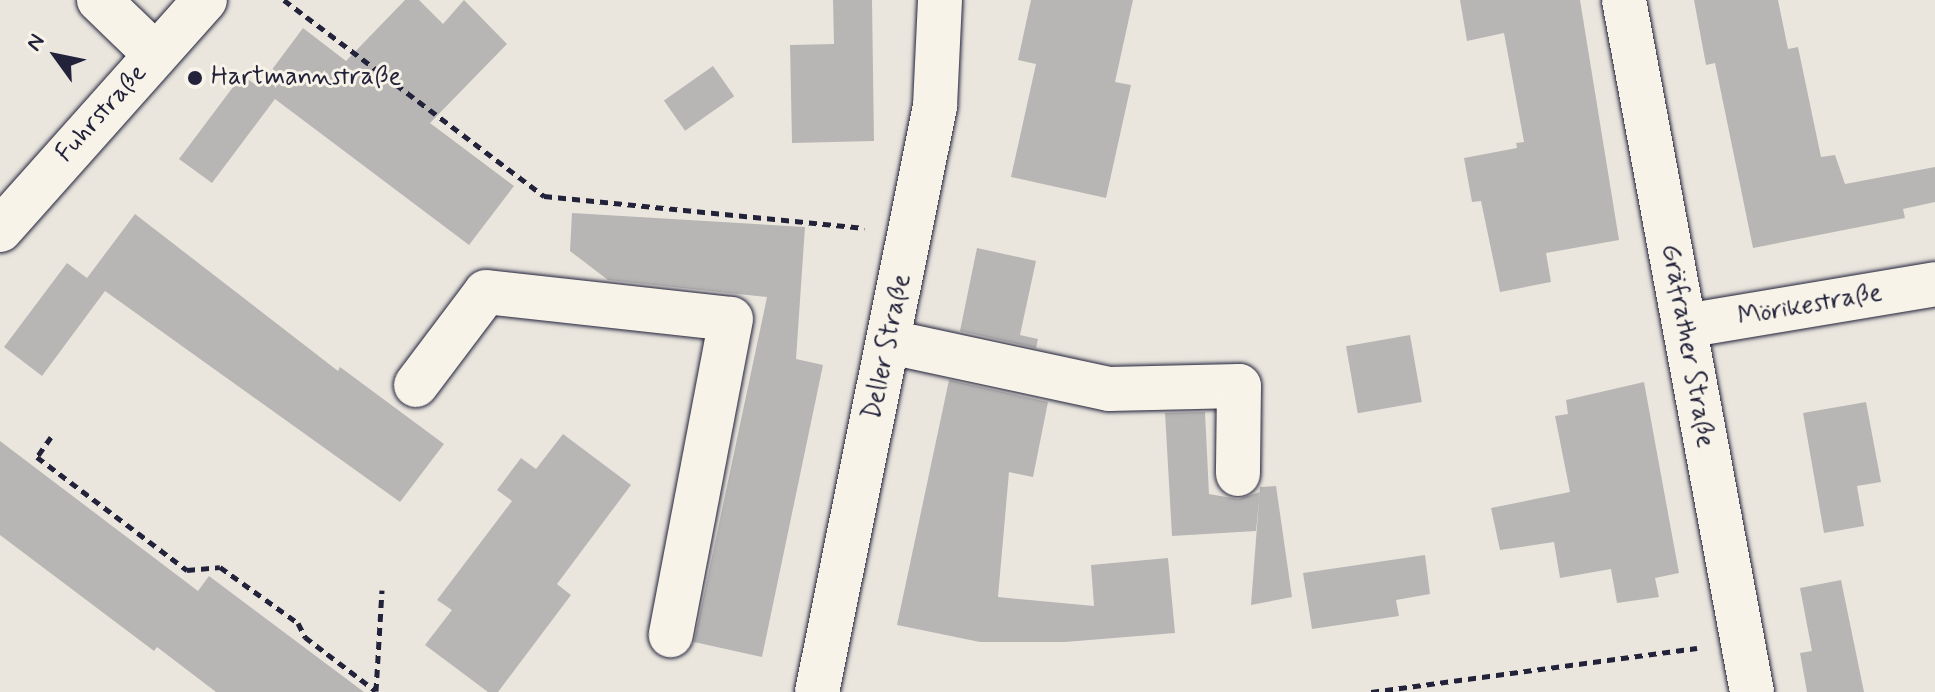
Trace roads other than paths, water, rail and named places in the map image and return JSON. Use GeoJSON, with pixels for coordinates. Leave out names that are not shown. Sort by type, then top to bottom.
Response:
{"type":"FeatureCollection","features":[{"type":"Feature","properties":{"kind":"street"},"geometry":{"type":"LineString","coordinates":[[99,0],[155,54]]}},
{"type":"Feature","properties":{"kind":"street","name":"Fuhrstraße"},"geometry":{"type":"LineString","coordinates":[[0,230],[205,0]]}},
{"type":"Feature","properties":{"kind":"street","name":"Deller Straße"},"geometry":{"type":"LineString","coordinates":[[817,692],[890,342],[935,106],[940,0]]}},
{"type":"Feature","properties":{"kind":"street","name":"Gräfrather Straße"},"geometry":{"type":"LineString","coordinates":[[1624,0],[1752,692]]}},
{"type":"Feature","properties":{"kind":"street","name":"Mörikestraße"},"geometry":{"type":"LineString","coordinates":[[1685,326],[1935,284]]}},
{"type":"Feature","properties":{"kind":"street"},"geometry":{"type":"LineString","coordinates":[[416,385],[486,292],[731,319],[671,635]]}},
{"type":"Feature","properties":{"kind":"street"},"geometry":{"type":"LineString","coordinates":[[890,342],[1109,389],[1239,386],[1238,474]]}},
{"type":"Feature","properties":{"kind":"place","name":"Hartmannstraße"},"geometry":{"type":"Point","coordinates":[195,78]}}]}
